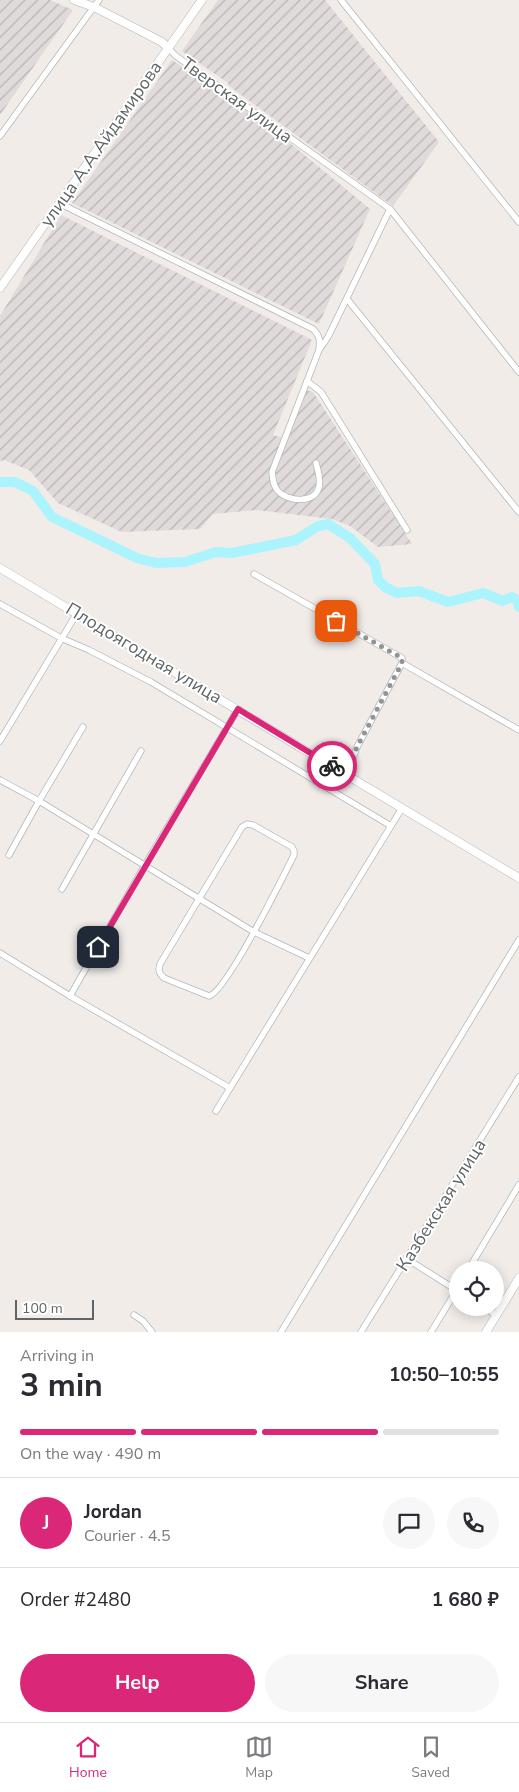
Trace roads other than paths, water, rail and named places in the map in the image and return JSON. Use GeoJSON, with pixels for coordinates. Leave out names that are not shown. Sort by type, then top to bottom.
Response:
{"type":"FeatureCollection","features":[{"type":"Feature","properties":{"kind":"street","name":"Тверская улица"},"geometry":{"type":"LineString","coordinates":[[74,0],[94,7],[162,42],[176,56],[390,209],[519,372]]}},
{"type":"Feature","properties":{"kind":"street"},"geometry":{"type":"LineString","coordinates":[[0,136],[99,0]]}},
{"type":"Feature","properties":{"kind":"street","name":"улица А.А.Айдамирова"},"geometry":{"type":"LineString","coordinates":[[0,288],[202,0]]}},
{"type":"Feature","properties":{"kind":"street"},"geometry":{"type":"LineString","coordinates":[[341,0],[519,222]]}},
{"type":"Feature","properties":{"kind":"street"},"geometry":{"type":"LineString","coordinates":[[59,203],[313,329],[318,333],[320,339],[319,350]]}},
{"type":"Feature","properties":{"kind":"street"},"geometry":{"type":"LineString","coordinates":[[316,463],[320,479],[317,492],[313,496],[294,499],[285,496],[274,485],[272,472],[319,350],[328,337],[390,209]]}},
{"type":"Feature","properties":{"kind":"street"},"geometry":{"type":"LineString","coordinates":[[346,299],[519,512]]}},
{"type":"Feature","properties":{"kind":"street"},"geometry":{"type":"LineString","coordinates":[[307,380],[321,392],[406,530]]}},
{"type":"Feature","properties":{"kind":"street","name":"Плодоягодная улица"},"geometry":{"type":"LineString","coordinates":[[0,568],[519,878]]}},
{"type":"Feature","properties":{"kind":"street"},"geometry":{"type":"LineString","coordinates":[[254,574],[402,658],[402,663],[357,747],[347,775]]}},
{"type":"Feature","properties":{"kind":"street"},"geometry":{"type":"LineString","coordinates":[[0,604],[61,638],[89,650],[151,682],[391,826]]}},
{"type":"Feature","properties":{"kind":"street"},"geometry":{"type":"LineString","coordinates":[[0,741],[77,613]]}},
{"type":"Feature","properties":{"kind":"street"},"geometry":{"type":"LineString","coordinates":[[402,663],[519,730]]}},
{"type":"Feature","properties":{"kind":"street"},"geometry":{"type":"LineString","coordinates":[[70,996],[238,709]]}},
{"type":"Feature","properties":{"kind":"street"},"geometry":{"type":"LineString","coordinates":[[9,855],[83,727]]}},
{"type":"Feature","properties":{"kind":"street"},"geometry":{"type":"LineString","coordinates":[[62,890],[92,834],[141,751]]}},
{"type":"Feature","properties":{"kind":"street"},"geometry":{"type":"LineString","coordinates":[[0,780],[145,865],[254,932],[309,958]]}},
{"type":"Feature","properties":{"kind":"street"},"geometry":{"type":"LineString","coordinates":[[216,1111],[402,808]]}},
{"type":"Feature","properties":{"kind":"street"},"geometry":{"type":"LineString","coordinates":[[247,824],[292,847],[294,850],[294,855],[254,932],[230,972],[211,996],[164,978],[159,974],[160,964],[242,827],[247,824]]}},
{"type":"Feature","properties":{"kind":"street"},"geometry":{"type":"LineString","coordinates":[[281,1332],[519,940]]}},
{"type":"Feature","properties":{"kind":"street"},"geometry":{"type":"LineString","coordinates":[[0,953],[70,996],[230,1088]]}},
{"type":"Feature","properties":{"kind":"street","name":"Казбекская улица"},"geometry":{"type":"LineString","coordinates":[[361,1332],[519,1077]]}},
{"type":"Feature","properties":{"kind":"street"},"geometry":{"type":"LineString","coordinates":[[473,1261],[519,1185]]}},
{"type":"Feature","properties":{"kind":"street"},"geometry":{"type":"LineString","coordinates":[[407,1259],[449,1285]]}},
{"type":"Feature","properties":{"kind":"street"},"geometry":{"type":"LineString","coordinates":[[504,1302],[519,1278]]}},
{"type":"Feature","properties":{"kind":"street"},"geometry":{"type":"LineString","coordinates":[[431,1332],[449,1303]]}},
{"type":"Feature","properties":{"kind":"street"},"geometry":{"type":"LineString","coordinates":[[134,1315],[144,1322],[152,1332]]}},
{"type":"Feature","properties":{"kind":"street"},"geometry":{"type":"LineString","coordinates":[[486,1332],[495,1316]]}},
{"type":"Feature","properties":{"kind":"waterway"},"geometry":{"type":"LineString","coordinates":[[0,482],[15,482],[33,491],[52,517],[137,558],[156,563],[185,562],[216,552],[232,553],[296,540],[318,526],[328,524],[350,538],[375,564],[378,580],[385,587],[397,593],[419,591],[448,602],[483,593],[503,601],[512,597],[517,600],[519,607]]}}]}
